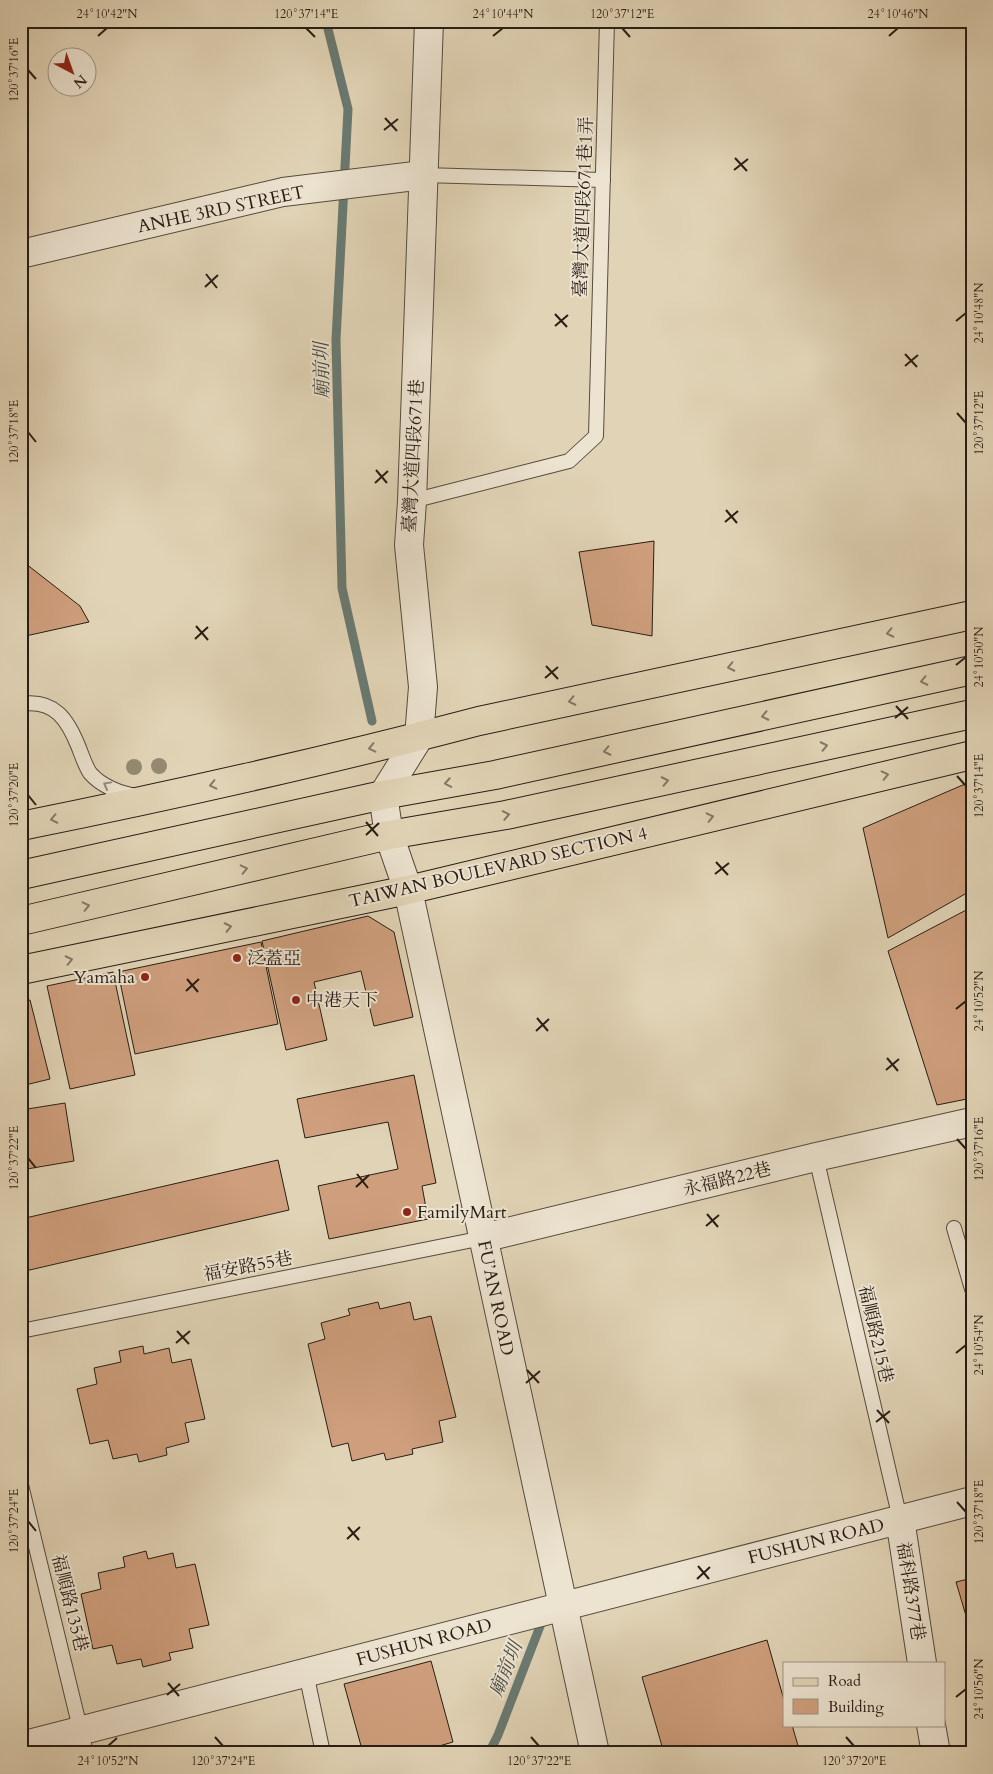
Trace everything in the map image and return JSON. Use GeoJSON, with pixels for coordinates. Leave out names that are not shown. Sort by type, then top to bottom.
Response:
{"type":"FeatureCollection","features":[{"type":"Feature","properties":{"kind":"main road"},"geometry":{"type":"LineString","coordinates":[[21,826],[153,799],[419,737],[478,721],[972,615]]}},
{"type":"Feature","properties":{"kind":"main road"},"geometry":{"type":"LineString","coordinates":[[21,875],[383,795],[495,775],[972,670]]}},
{"type":"Feature","properties":{"kind":"main road"},"geometry":{"type":"LineString","coordinates":[[21,921],[389,835],[506,815],[972,714]]}},
{"type":"Feature","properties":{"kind":"main road","name":"TAIWAN BOULEVARD SECTION 4"},"geometry":{"type":"LineString","coordinates":[[21,970],[408,890],[972,755]]}},
{"type":"Feature","properties":{"kind":"street","name":"臺灣大道四段671巷"},"geometry":{"type":"LineString","coordinates":[[419,737],[423,687],[409,545],[429,21]]}},
{"type":"Feature","properties":{"kind":"street","name":"ANHE 3RD STREET"},"geometry":{"type":"LineString","coordinates":[[21,254],[283,192],[423,175]]}},
{"type":"Feature","properties":{"kind":"street"},"geometry":{"type":"LineString","coordinates":[[383,795],[419,737]]}},
{"type":"Feature","properties":{"kind":"street","name":"FU’AN ROAD"},"geometry":{"type":"LineString","coordinates":[[383,795],[389,835],[408,890],[595,1753]]}},
{"type":"Feature","properties":{"kind":"street","name":"永福路22巷"},"geometry":{"type":"LineString","coordinates":[[483,1238],[816,1157],[972,1122]]}},
{"type":"Feature","properties":{"kind":"street","name":"FUSHUN ROAD"},"geometry":{"type":"LineString","coordinates":[[21,1746],[84,1741],[306,1673],[972,1501]]}},
{"type":"Feature","properties":{"kind":"street","name":"福科路377巷"},"geometry":{"type":"LineString","coordinates":[[900,1519],[922,1662]]}},
{"type":"Feature","properties":{"kind":"street"},"geometry":{"type":"LineString","coordinates":[[931,1726],[936,1753]]}},
{"type":"Feature","properties":{"kind":"lane","name":"臺灣大道四段671巷1弄"},"geometry":{"type":"LineString","coordinates":[[412,501],[569,461],[596,436],[607,21]]}},
{"type":"Feature","properties":{"kind":"lane"},"geometry":{"type":"LineString","coordinates":[[423,175],[603,180]]}},
{"type":"Feature","properties":{"kind":"lane"},"geometry":{"type":"LineString","coordinates":[[21,704],[42,704],[61,714],[76,740],[86,767],[98,780],[126,794],[153,799]]}},
{"type":"Feature","properties":{"kind":"lane","name":"福順路215巷"},"geometry":{"type":"LineString","coordinates":[[816,1157],[900,1519]]}},
{"type":"Feature","properties":{"kind":"lane"},"geometry":{"type":"LineString","coordinates":[[954,1228],[972,1289]]}},
{"type":"Feature","properties":{"kind":"lane","name":"福安路55巷"},"geometry":{"type":"LineString","coordinates":[[21,1331],[483,1238]]}},
{"type":"Feature","properties":{"kind":"lane","name":"福順路135巷"},"geometry":{"type":"LineString","coordinates":[[21,1485],[84,1741]]}},
{"type":"Feature","properties":{"kind":"lane"},"geometry":{"type":"LineString","coordinates":[[306,1673],[323,1753]]}},
{"type":"Feature","properties":{"kind":"building"},"geometry":{"type":"Polygon","coordinates":[[[654,541],[652,636],[592,625],[579,552],[654,541]]]}},
{"type":"Feature","properties":{"kind":"building"},"geometry":{"type":"Polygon","coordinates":[[[21,560],[80,606],[89,622],[21,637],[21,560]]]}},
{"type":"Feature","properties":{"kind":"building"},"geometry":{"type":"Polygon","coordinates":[[[972,781],[972,890],[888,938],[863,828],[972,781]]]}},
{"type":"Feature","properties":{"kind":"building"},"geometry":{"type":"Polygon","coordinates":[[[972,907],[972,1098],[937,1105],[888,951],[972,907]]]}},
{"type":"Feature","properties":{"kind":"building","name":"中港天下"},"geometry":{"type":"Polygon","coordinates":[[[368,916],[394,932],[413,1017],[374,1026],[361,971],[314,982],[327,1040],[286,1050],[262,941],[368,916]]]}},
{"type":"Feature","properties":{"kind":"building"},"geometry":{"type":"Polygon","coordinates":[[[261,942],[278,1024],[135,1054],[118,972],[261,942]]]}},
{"type":"Feature","properties":{"kind":"building"},"geometry":{"type":"Polygon","coordinates":[[[113,972],[135,1075],[70,1089],[47,986],[113,972]]]}},
{"type":"Feature","properties":{"kind":"building"},"geometry":{"type":"Polygon","coordinates":[[[30,1000],[50,1079],[21,1086],[21,1002],[30,1000]]]}},
{"type":"Feature","properties":{"kind":"building"},"geometry":{"type":"Polygon","coordinates":[[[414,1075],[436,1183],[422,1186],[428,1219],[329,1239],[318,1186],[398,1169],[388,1122],[305,1138],[297,1099],[414,1075]]]}},
{"type":"Feature","properties":{"kind":"building"},"geometry":{"type":"Polygon","coordinates":[[[65,1103],[74,1161],[21,1170],[21,1110],[65,1103]]]}},
{"type":"Feature","properties":{"kind":"building"},"geometry":{"type":"Polygon","coordinates":[[[278,1160],[289,1210],[21,1272],[21,1219],[278,1160]]]}},
{"type":"Feature","properties":{"kind":"building"},"geometry":{"type":"Polygon","coordinates":[[[378,1302],[380,1309],[410,1302],[414,1320],[431,1316],[456,1417],[439,1421],[443,1442],[412,1449],[413,1454],[386,1460],[384,1453],[352,1461],[348,1443],[332,1447],[308,1344],[325,1339],[321,1323],[350,1315],[348,1309],[378,1302]]]}},
{"type":"Feature","properties":{"kind":"building"},"geometry":{"type":"Polygon","coordinates":[[[143,1346],[144,1354],[169,1348],[172,1363],[191,1359],[205,1419],[185,1423],[189,1442],[166,1448],[167,1455],[139,1462],[137,1454],[113,1459],[108,1440],[90,1444],[77,1389],[97,1384],[94,1368],[121,1362],[119,1351],[143,1346]]]}},
{"type":"Feature","properties":{"kind":"building"},"geometry":{"type":"Polygon","coordinates":[[[146,1551],[148,1559],[173,1553],[176,1568],[195,1564],[209,1625],[189,1629],[193,1648],[169,1653],[171,1660],[143,1667],[141,1659],[117,1664],[112,1645],[93,1649],[81,1594],[101,1589],[98,1573],[125,1567],[123,1557],[146,1551]]]}},
{"type":"Feature","properties":{"kind":"building"},"geometry":{"type":"Polygon","coordinates":[[[972,1578],[972,1636],[956,1582],[972,1578]]]}},
{"type":"Feature","properties":{"kind":"building"},"geometry":{"type":"Polygon","coordinates":[[[767,1640],[783,1696],[783,1726],[792,1726],[799,1749],[787,1753],[664,1753],[642,1677],[767,1640]]]}},
{"type":"Feature","properties":{"kind":"building"},"geometry":{"type":"Polygon","coordinates":[[[431,1661],[453,1742],[415,1753],[363,1753],[344,1684],[431,1661]]]}},
{"type":"Feature","properties":{"kind":"waterway","name":"廟前圳"},"geometry":{"type":"LineString","coordinates":[[326,21],[348,109],[336,340],[342,588],[372,721]]}},
{"type":"Feature","properties":{"kind":"waterway","name":"廟前圳"},"geometry":{"type":"LineString","coordinates":[[489,1753],[498,1735],[544,1616]]}},
{"type":"Feature","properties":{"kind":"place","name":"泛蓋亞"},"geometry":{"type":"Point","coordinates":[237,958]}},
{"type":"Feature","properties":{"kind":"place","name":"Yamaha"},"geometry":{"type":"Point","coordinates":[145,977]}},
{"type":"Feature","properties":{"kind":"place","name":"中港天下"},"geometry":{"type":"Point","coordinates":[296,1000]}},
{"type":"Feature","properties":{"kind":"place","name":"FamilyMart"},"geometry":{"type":"Point","coordinates":[407,1212]}}]}
